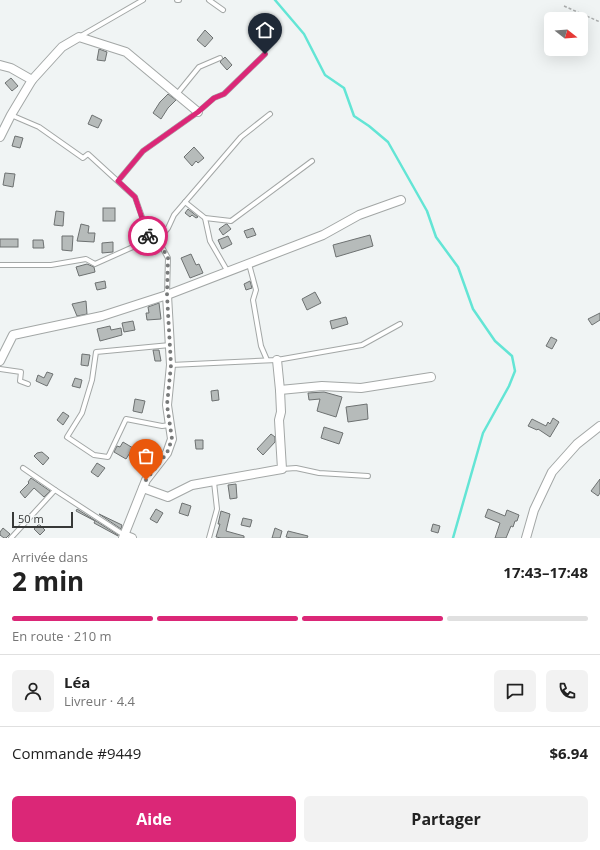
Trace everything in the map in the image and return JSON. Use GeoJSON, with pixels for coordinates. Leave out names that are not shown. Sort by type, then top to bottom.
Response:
{"type":"FeatureCollection","features":[{"type":"Feature","properties":{"kind":"street"},"geometry":{"type":"LineString","coordinates":[[0,137],[2,128],[32,80],[62,47],[79,37],[126,52],[198,112]]}},
{"type":"Feature","properties":{"kind":"street"},"geometry":{"type":"LineString","coordinates":[[0,65],[12,68],[32,80]]}},
{"type":"Feature","properties":{"kind":"street"},"geometry":{"type":"LineString","coordinates":[[0,361],[13,335],[102,316],[167,295],[323,235],[359,215],[401,200]]}},
{"type":"Feature","properties":{"kind":"street"},"geometry":{"type":"LineString","coordinates":[[132,538],[124,537],[146,480],[167,453],[172,439],[167,405],[171,365],[167,295]]}},
{"type":"Feature","properties":{"kind":"street"},"geometry":{"type":"LineString","coordinates":[[143,488],[168,497],[192,486],[282,470],[278,420],[281,412],[280,390],[276,360]]}},
{"type":"Feature","properties":{"kind":"street"},"geometry":{"type":"LineString","coordinates":[[280,390],[322,386],[361,388],[431,377]]}},
{"type":"Feature","properties":{"kind":"street"},"geometry":{"type":"LineString","coordinates":[[526,538],[534,510],[552,472],[577,444],[600,426]]}},
{"type":"Feature","properties":{"kind":"lane"},"geometry":{"type":"LineString","coordinates":[[79,37],[143,0]]}},
{"type":"Feature","properties":{"kind":"lane"},"geometry":{"type":"LineString","coordinates":[[209,0],[223,10]]}},
{"type":"Feature","properties":{"kind":"lane"},"geometry":{"type":"LineString","coordinates":[[118,181],[143,151],[198,112],[214,98],[224,94],[265,54]]}},
{"type":"Feature","properties":{"kind":"lane"},"geometry":{"type":"LineString","coordinates":[[177,94],[200,67],[220,58]]}},
{"type":"Feature","properties":{"kind":"lane"},"geometry":{"type":"LineString","coordinates":[[0,264],[51,265],[86,260],[95,264],[156,239],[168,228],[174,215],[241,137],[270,114]]}},
{"type":"Feature","properties":{"kind":"lane"},"geometry":{"type":"LineString","coordinates":[[11,115],[39,127],[83,158],[88,154],[135,197],[149,236],[156,239],[168,258],[167,295]]}},
{"type":"Feature","properties":{"kind":"lane"},"geometry":{"type":"LineString","coordinates":[[185,202],[205,218],[231,221],[312,161]]}},
{"type":"Feature","properties":{"kind":"lane"},"geometry":{"type":"LineString","coordinates":[[205,218],[210,241],[228,272]]}},
{"type":"Feature","properties":{"kind":"lane"},"geometry":{"type":"LineString","coordinates":[[249,264],[256,290],[253,300],[261,346],[267,360]]}},
{"type":"Feature","properties":{"kind":"lane"},"geometry":{"type":"LineString","coordinates":[[171,365],[276,360],[362,345],[400,324]]}},
{"type":"Feature","properties":{"kind":"lane"},"geometry":{"type":"LineString","coordinates":[[170,345],[96,352],[92,380],[82,413],[68,437],[94,455],[108,457],[126,419],[162,426],[170,425]]}},
{"type":"Feature","properties":{"kind":"lane"},"geometry":{"type":"LineString","coordinates":[[0,369],[21,372],[20,381],[28,384]]}},
{"type":"Feature","properties":{"kind":"lane"},"geometry":{"type":"LineString","coordinates":[[22,468],[124,537]]}},
{"type":"Feature","properties":{"kind":"lane"},"geometry":{"type":"LineString","coordinates":[[282,470],[296,468],[319,473],[368,476]]}},
{"type":"Feature","properties":{"kind":"lane"},"geometry":{"type":"LineString","coordinates":[[209,538],[217,509],[214,482]]}},
{"type":"Feature","properties":{"kind":"lane"},"geometry":{"type":"LineString","coordinates":[[11,538],[55,490]]}},
{"type":"Feature","properties":{"kind":"path"},"geometry":{"type":"LineString","coordinates":[[564,6],[600,22]]}},
{"type":"Feature","properties":{"kind":"building"},"geometry":{"type":"Polygon","coordinates":[[[205,30],[213,38],[205,47],[197,40],[205,30]]]}},
{"type":"Feature","properties":{"kind":"building"},"geometry":{"type":"Polygon","coordinates":[[[99,49],[107,52],[105,61],[97,60],[99,49]]]}},
{"type":"Feature","properties":{"kind":"building"},"geometry":{"type":"Polygon","coordinates":[[[225,57],[232,65],[227,70],[220,62],[225,57]]]}},
{"type":"Feature","properties":{"kind":"building"},"geometry":{"type":"Polygon","coordinates":[[[11,78],[18,86],[12,91],[5,83],[11,78]]]}},
{"type":"Feature","properties":{"kind":"building"},"geometry":{"type":"Polygon","coordinates":[[[168,94],[176,100],[168,108],[161,119],[153,113],[160,102],[168,94]]]}},
{"type":"Feature","properties":{"kind":"building"},"geometry":{"type":"Polygon","coordinates":[[[92,115],[102,120],[98,128],[88,124],[92,115]]]}},
{"type":"Feature","properties":{"kind":"building"},"geometry":{"type":"Polygon","coordinates":[[[15,136],[23,138],[20,148],[12,146],[15,136]]]}},
{"type":"Feature","properties":{"kind":"building"},"geometry":{"type":"Polygon","coordinates":[[[194,147],[204,158],[198,163],[196,161],[192,166],[184,157],[194,147]]]}},
{"type":"Feature","properties":{"kind":"building"},"geometry":{"type":"Polygon","coordinates":[[[5,173],[15,174],[13,187],[3,185],[5,173]]]}},
{"type":"Feature","properties":{"kind":"building"},"geometry":{"type":"Polygon","coordinates":[[[103,208],[115,208],[115,221],[103,221],[103,208]]]}},
{"type":"Feature","properties":{"kind":"building"},"geometry":{"type":"Polygon","coordinates":[[[188,209],[198,217],[196,218],[192,215],[190,217],[185,213],[188,209]]]}},
{"type":"Feature","properties":{"kind":"building"},"geometry":{"type":"Polygon","coordinates":[[[56,211],[64,212],[63,226],[54,225],[56,211]]]}},
{"type":"Feature","properties":{"kind":"building"},"geometry":{"type":"Polygon","coordinates":[[[81,224],[89,226],[88,233],[95,233],[94,242],[77,241],[81,224]]]}},
{"type":"Feature","properties":{"kind":"building"},"geometry":{"type":"Polygon","coordinates":[[[226,224],[231,229],[223,235],[219,229],[226,224]]]}},
{"type":"Feature","properties":{"kind":"building"},"geometry":{"type":"Polygon","coordinates":[[[253,228],[256,235],[247,238],[244,231],[253,228]]]}},
{"type":"Feature","properties":{"kind":"building"},"geometry":{"type":"Polygon","coordinates":[[[370,235],[373,246],[336,257],[333,245],[370,235]]]}},
{"type":"Feature","properties":{"kind":"building"},"geometry":{"type":"Polygon","coordinates":[[[62,236],[73,236],[72,251],[62,250],[62,236]]]}},
{"type":"Feature","properties":{"kind":"building"},"geometry":{"type":"Polygon","coordinates":[[[228,236],[232,244],[222,249],[218,240],[228,236]]]}},
{"type":"Feature","properties":{"kind":"building"},"geometry":{"type":"Polygon","coordinates":[[[0,239],[18,239],[18,247],[0,247],[0,239]]]}},
{"type":"Feature","properties":{"kind":"building"},"geometry":{"type":"Polygon","coordinates":[[[33,240],[43,240],[44,248],[33,248],[33,240]]]}},
{"type":"Feature","properties":{"kind":"building"},"geometry":{"type":"Polygon","coordinates":[[[113,242],[113,252],[102,253],[102,243],[113,242]]]}},
{"type":"Feature","properties":{"kind":"building"},"geometry":{"type":"Polygon","coordinates":[[[191,254],[196,265],[199,264],[203,273],[190,278],[181,258],[191,254]]]}},
{"type":"Feature","properties":{"kind":"building"},"geometry":{"type":"Polygon","coordinates":[[[87,264],[94,267],[95,272],[79,276],[76,267],[87,264]]]}},
{"type":"Feature","properties":{"kind":"building"},"geometry":{"type":"Polygon","coordinates":[[[105,281],[106,288],[97,290],[95,283],[105,281]]]}},
{"type":"Feature","properties":{"kind":"building"},"geometry":{"type":"Polygon","coordinates":[[[250,281],[252,288],[246,290],[244,284],[250,281]]]}},
{"type":"Feature","properties":{"kind":"building"},"geometry":{"type":"Polygon","coordinates":[[[315,292],[321,303],[307,310],[302,299],[315,292]]]}},
{"type":"Feature","properties":{"kind":"building"},"geometry":{"type":"Polygon","coordinates":[[[86,301],[87,314],[77,316],[72,304],[86,301]]]}},
{"type":"Feature","properties":{"kind":"building"},"geometry":{"type":"Polygon","coordinates":[[[159,303],[161,319],[147,320],[146,313],[149,313],[148,307],[159,303]]]}},
{"type":"Feature","properties":{"kind":"building"},"geometry":{"type":"Polygon","coordinates":[[[600,313],[600,320],[592,325],[588,319],[600,313]]]}},
{"type":"Feature","properties":{"kind":"building"},"geometry":{"type":"Polygon","coordinates":[[[346,317],[348,324],[332,329],[330,321],[346,317]]]}},
{"type":"Feature","properties":{"kind":"building"},"geometry":{"type":"Polygon","coordinates":[[[133,321],[135,330],[124,332],[122,323],[133,321]]]}},
{"type":"Feature","properties":{"kind":"building"},"geometry":{"type":"Polygon","coordinates":[[[110,326],[111,330],[121,328],[122,335],[100,341],[97,329],[110,326]]]}},
{"type":"Feature","properties":{"kind":"building"},"geometry":{"type":"Polygon","coordinates":[[[551,337],[557,340],[552,349],[546,346],[551,337]]]}},
{"type":"Feature","properties":{"kind":"building"},"geometry":{"type":"Polygon","coordinates":[[[153,350],[159,350],[161,361],[155,361],[153,350]]]}},
{"type":"Feature","properties":{"kind":"building"},"geometry":{"type":"Polygon","coordinates":[[[82,354],[90,355],[88,366],[81,365],[82,354]]]}},
{"type":"Feature","properties":{"kind":"building"},"geometry":{"type":"Polygon","coordinates":[[[47,372],[53,374],[47,386],[36,381],[38,375],[44,378],[47,372]]]}},
{"type":"Feature","properties":{"kind":"building"},"geometry":{"type":"Polygon","coordinates":[[[75,378],[82,380],[80,388],[72,386],[75,378]]]}},
{"type":"Feature","properties":{"kind":"building"},"geometry":{"type":"Polygon","coordinates":[[[218,390],[219,400],[212,401],[211,391],[218,390]]]}},
{"type":"Feature","properties":{"kind":"building"},"geometry":{"type":"Polygon","coordinates":[[[324,392],[342,397],[336,417],[317,411],[320,399],[309,400],[308,393],[324,392]]]}},
{"type":"Feature","properties":{"kind":"building"},"geometry":{"type":"Polygon","coordinates":[[[135,399],[145,401],[142,413],[133,411],[135,399]]]}},
{"type":"Feature","properties":{"kind":"building"},"geometry":{"type":"Polygon","coordinates":[[[367,404],[368,419],[348,422],[346,407],[367,404]]]}},
{"type":"Feature","properties":{"kind":"building"},"geometry":{"type":"Polygon","coordinates":[[[63,412],[69,416],[63,425],[57,420],[63,412]]]}},
{"type":"Feature","properties":{"kind":"building"},"geometry":{"type":"Polygon","coordinates":[[[553,418],[559,422],[550,437],[538,429],[537,430],[528,426],[532,419],[546,426],[548,422],[550,424],[553,418]]]}},
{"type":"Feature","properties":{"kind":"building"},"geometry":{"type":"Polygon","coordinates":[[[324,427],[343,433],[339,444],[321,438],[324,427]]]}},
{"type":"Feature","properties":{"kind":"building"},"geometry":{"type":"Polygon","coordinates":[[[271,434],[275,437],[275,442],[263,455],[257,449],[271,434]]]}},
{"type":"Feature","properties":{"kind":"building"},"geometry":{"type":"Polygon","coordinates":[[[195,440],[203,440],[203,449],[196,449],[195,440]]]}},
{"type":"Feature","properties":{"kind":"building"},"geometry":{"type":"Polygon","coordinates":[[[123,442],[133,448],[126,459],[114,452],[117,446],[120,447],[123,442]]]}},
{"type":"Feature","properties":{"kind":"building"},"geometry":{"type":"Polygon","coordinates":[[[42,452],[49,458],[43,465],[34,456],[37,453],[42,452]]]}},
{"type":"Feature","properties":{"kind":"building"},"geometry":{"type":"Polygon","coordinates":[[[97,463],[105,468],[98,477],[91,472],[97,463]]]}},
{"type":"Feature","properties":{"kind":"building"},"geometry":{"type":"Polygon","coordinates":[[[31,478],[50,491],[44,497],[34,488],[25,498],[20,492],[29,483],[28,482],[31,478]]]}},
{"type":"Feature","properties":{"kind":"building"},"geometry":{"type":"Polygon","coordinates":[[[600,479],[600,493],[598,496],[591,491],[600,479]]]}},
{"type":"Feature","properties":{"kind":"building"},"geometry":{"type":"Polygon","coordinates":[[[236,484],[237,498],[230,499],[228,485],[236,484]]]}},
{"type":"Feature","properties":{"kind":"building"},"geometry":{"type":"Polygon","coordinates":[[[182,503],[191,506],[188,516],[179,513],[182,503]]]}},
{"type":"Feature","properties":{"kind":"building"},"geometry":{"type":"Polygon","coordinates":[[[77,509],[118,536],[94,523],[95,521],[76,511],[77,509]]]}},
{"type":"Feature","properties":{"kind":"building"},"geometry":{"type":"Polygon","coordinates":[[[156,509],[163,513],[157,523],[150,519],[156,509]]]}},
{"type":"Feature","properties":{"kind":"building"},"geometry":{"type":"Polygon","coordinates":[[[488,509],[505,516],[507,510],[519,515],[513,527],[511,526],[506,538],[495,538],[500,523],[485,517],[488,509]]]}},
{"type":"Feature","properties":{"kind":"building"},"geometry":{"type":"Polygon","coordinates":[[[221,511],[230,514],[226,531],[244,536],[244,538],[216,537],[220,524],[218,524],[221,511]]]}},
{"type":"Feature","properties":{"kind":"building"},"geometry":{"type":"Polygon","coordinates":[[[99,514],[122,525],[121,529],[99,514]]]}},
{"type":"Feature","properties":{"kind":"building"},"geometry":{"type":"Polygon","coordinates":[[[243,518],[252,520],[250,527],[241,525],[243,518]]]}},
{"type":"Feature","properties":{"kind":"building"},"geometry":{"type":"Polygon","coordinates":[[[39,524],[45,530],[40,535],[34,529],[39,524]]]}},
{"type":"Feature","properties":{"kind":"building"},"geometry":{"type":"Polygon","coordinates":[[[433,524],[440,526],[438,533],[431,531],[433,524]]]}},
{"type":"Feature","properties":{"kind":"building"},"geometry":{"type":"Polygon","coordinates":[[[3,528],[10,534],[6,538],[0,535],[3,528]]]}},
{"type":"Feature","properties":{"kind":"building"},"geometry":{"type":"Polygon","coordinates":[[[275,528],[282,531],[280,538],[272,538],[275,528]]]}},
{"type":"Feature","properties":{"kind":"building"},"geometry":{"type":"Polygon","coordinates":[[[288,531],[308,536],[307,538],[286,537],[288,531]]]}},
{"type":"Feature","properties":{"kind":"waterway"},"geometry":{"type":"LineString","coordinates":[[275,0],[304,34],[325,75],[344,88],[354,116],[388,142],[427,211],[436,237],[458,267],[473,309],[495,341],[512,356],[515,371],[509,386],[483,433],[453,538]]}},
{"type":"Feature","properties":{"kind":"way so far"},"geometry":{"type":"LineString","coordinates":[[146,480],[167,453],[172,439],[167,405],[171,365],[167,295],[168,258],[158,240],[148,236]]}},
{"type":"Feature","properties":{"kind":"route"},"geometry":{"type":"LineString","coordinates":[[148,236],[135,197],[118,181],[143,151],[198,112],[214,98],[224,94],[265,54]]}}]}
